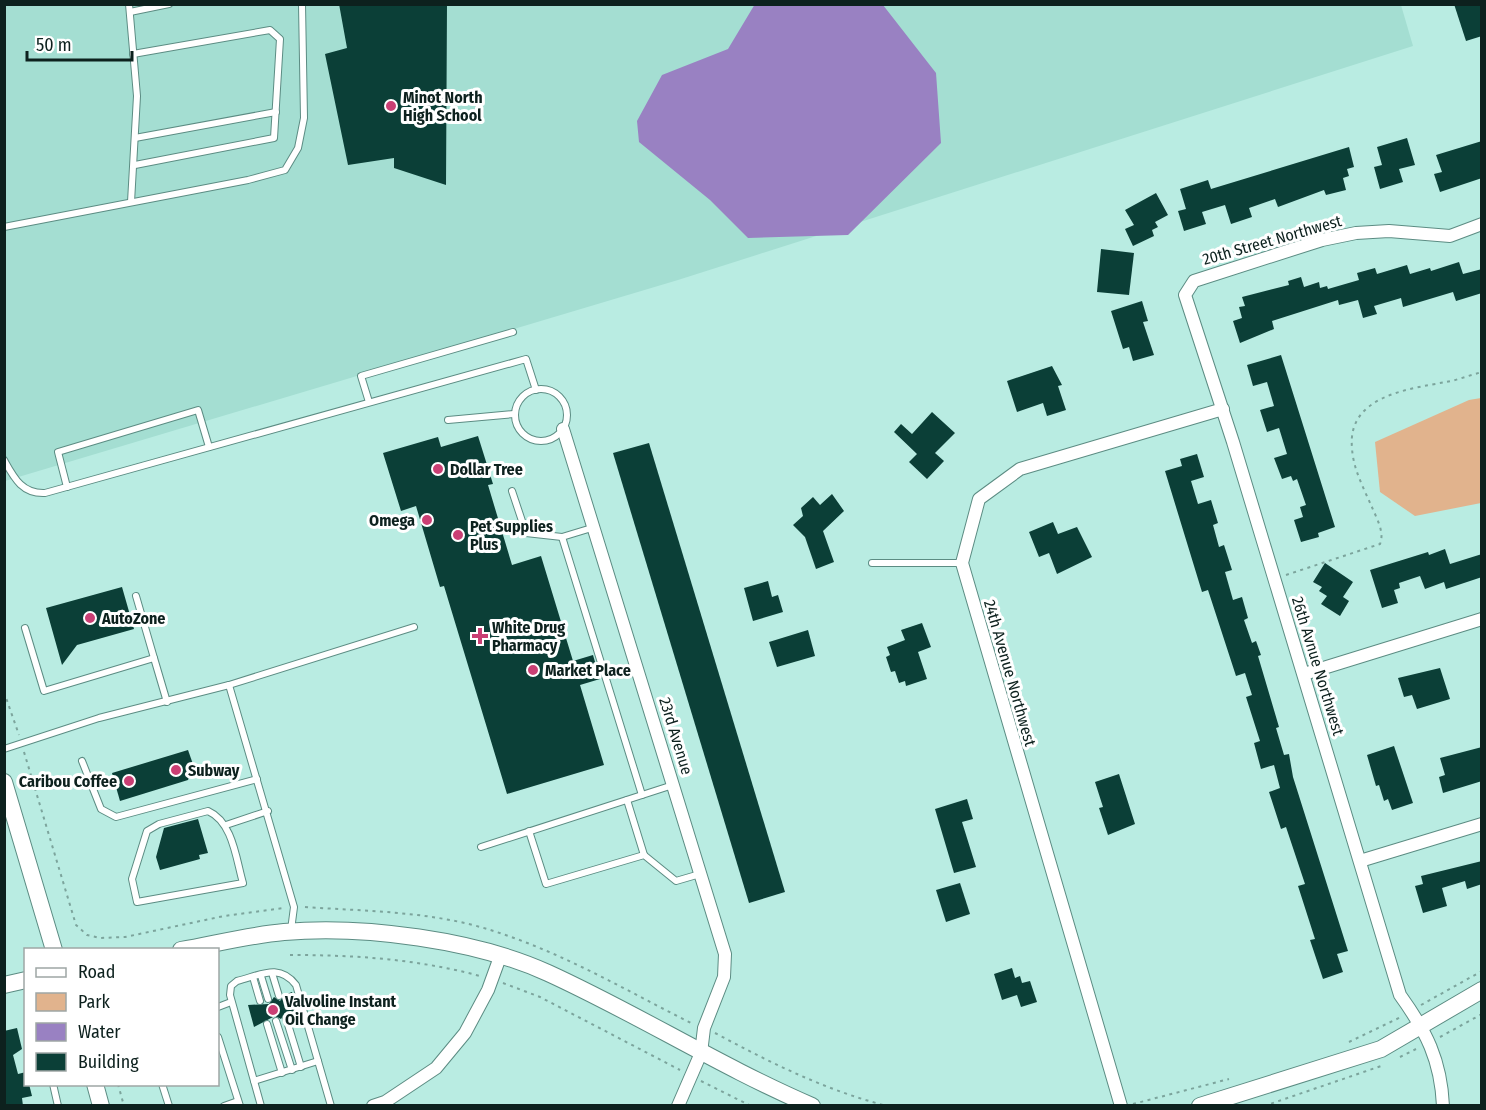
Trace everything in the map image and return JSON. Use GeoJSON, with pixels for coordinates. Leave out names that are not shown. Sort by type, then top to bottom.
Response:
{"type":"FeatureCollection","features":[{"type":"Feature","properties":{"kind":"street","name":"20th Street Northwest"},"geometry":{"type":"LineString","coordinates":[[1185,295],[1194,281],[1322,240],[1356,233],[1389,231],[1450,236],[1482,224]]}},
{"type":"Feature","properties":{"kind":"street","name":"26th Avnue Northwest"},"geometry":{"type":"LineString","coordinates":[[1185,295],[1275,578],[1400,994],[1421,1025],[1435,1054],[1443,1106]]}},
{"type":"Feature","properties":{"kind":"street"},"geometry":{"type":"LineString","coordinates":[[962,563],[979,499],[1020,469],[1223,409]]}},
{"type":"Feature","properties":{"kind":"street","name":"23rd Avenue"},"geometry":{"type":"LineString","coordinates":[[563,429],[725,954],[724,977],[704,1028],[701,1053],[678,1106]]}},
{"type":"Feature","properties":{"kind":"street","name":"24th Avenue Northwest"},"geometry":{"type":"LineString","coordinates":[[962,563],[1122,1106]]}},
{"type":"Feature","properties":{"kind":"street"},"geometry":{"type":"LineString","coordinates":[[1304,674],[1482,619]]}},
{"type":"Feature","properties":{"kind":"street"},"geometry":{"type":"LineString","coordinates":[[4,782],[53,948]]}},
{"type":"Feature","properties":{"kind":"street"},"geometry":{"type":"LineString","coordinates":[[1360,861],[1482,824]]}},
{"type":"Feature","properties":{"kind":"street"},"geometry":{"type":"LineString","coordinates":[[193,948],[291,932],[393,934],[439,941],[546,972],[751,1080],[812,1106]]}},
{"type":"Feature","properties":{"kind":"street"},"geometry":{"type":"LineString","coordinates":[[373,1106],[384,1102],[436,1068],[465,1033],[492,979],[500,957]]}},
{"type":"Feature","properties":{"kind":"street"},"geometry":{"type":"LineString","coordinates":[[4,985],[24,980]]}},
{"type":"Feature","properties":{"kind":"street"},"geometry":{"type":"LineString","coordinates":[[1200,1106],[1381,1049],[1482,990]]}},
{"type":"Feature","properties":{"kind":"street"},"geometry":{"type":"LineString","coordinates":[[96,1086],[101,1106]]}},
{"type":"Feature","properties":{"kind":"lane"},"geometry":{"type":"LineString","coordinates":[[131,202],[135,165],[136,96],[129,8],[169,4]]}},
{"type":"Feature","properties":{"kind":"lane"},"geometry":{"type":"LineString","coordinates":[[4,227],[248,180],[285,170],[298,148],[304,118],[302,4]]}},
{"type":"Feature","properties":{"kind":"lane"},"geometry":{"type":"LineString","coordinates":[[133,54],[270,30],[280,39],[274,138],[135,165]]}},
{"type":"Feature","properties":{"kind":"lane"},"geometry":{"type":"LineString","coordinates":[[135,138],[276,112]]}},
{"type":"Feature","properties":{"kind":"lane"},"geometry":{"type":"LineString","coordinates":[[369,402],[361,376],[513,332]]}},
{"type":"Feature","properties":{"kind":"lane"},"geometry":{"type":"LineString","coordinates":[[4,460],[18,485],[36,493],[67,487],[526,359],[536,390]]}},
{"type":"Feature","properties":{"kind":"lane"},"geometry":{"type":"LineString","coordinates":[[536,390],[552,392],[564,404],[566,421],[563,429],[550,440],[534,441],[519,431],[514,414],[521,398],[536,390]]}},
{"type":"Feature","properties":{"kind":"lane"},"geometry":{"type":"LineString","coordinates":[[67,487],[58,452],[198,410],[209,447]]}},
{"type":"Feature","properties":{"kind":"lane"},"geometry":{"type":"LineString","coordinates":[[448,420],[514,414]]}},
{"type":"Feature","properties":{"kind":"lane"},"geometry":{"type":"LineString","coordinates":[[512,490],[526,533],[562,537],[595,527]]}},
{"type":"Feature","properties":{"kind":"lane"},"geometry":{"type":"LineString","coordinates":[[562,537],[642,795]]}},
{"type":"Feature","properties":{"kind":"lane"},"geometry":{"type":"LineString","coordinates":[[872,564],[962,563]]}},
{"type":"Feature","properties":{"kind":"lane"},"geometry":{"type":"LineString","coordinates":[[136,596],[167,702]]}},
{"type":"Feature","properties":{"kind":"lane"},"geometry":{"type":"LineString","coordinates":[[4,749],[99,718],[229,685],[414,627]]}},
{"type":"Feature","properties":{"kind":"lane"},"geometry":{"type":"LineString","coordinates":[[25,628],[44,691],[154,658]]}},
{"type":"Feature","properties":{"kind":"lane"},"geometry":{"type":"LineString","coordinates":[[229,685],[294,907],[291,932]]}},
{"type":"Feature","properties":{"kind":"lane"},"geometry":{"type":"LineString","coordinates":[[82,761],[101,809],[116,817],[257,779]]}},
{"type":"Feature","properties":{"kind":"lane"},"geometry":{"type":"LineString","coordinates":[[481,847],[673,785]]}},
{"type":"Feature","properties":{"kind":"lane"},"geometry":{"type":"LineString","coordinates":[[627,800],[644,855],[676,881],[700,874]]}},
{"type":"Feature","properties":{"kind":"lane"},"geometry":{"type":"LineString","coordinates":[[208,811],[218,816],[226,825],[243,883],[137,902],[132,879],[147,831],[159,824],[208,811]]}},
{"type":"Feature","properties":{"kind":"lane"},"geometry":{"type":"LineString","coordinates":[[226,825],[268,812]]}},
{"type":"Feature","properties":{"kind":"lane"},"geometry":{"type":"LineString","coordinates":[[529,831],[546,884],[644,855]]}},
{"type":"Feature","properties":{"kind":"lane"},"geometry":{"type":"LineString","coordinates":[[272,973],[279,996]]}},
{"type":"Feature","properties":{"kind":"lane"},"geometry":{"type":"LineString","coordinates":[[261,1106],[231,1002],[231,986],[237,981],[272,973],[287,974],[296,985],[331,1106]]}},
{"type":"Feature","properties":{"kind":"lane"},"geometry":{"type":"LineString","coordinates":[[261,976],[268,999]]}},
{"type":"Feature","properties":{"kind":"lane"},"geometry":{"type":"LineString","coordinates":[[253,977],[260,1001]]}},
{"type":"Feature","properties":{"kind":"lane"},"geometry":{"type":"LineString","coordinates":[[219,1007],[231,1002]]}},
{"type":"Feature","properties":{"kind":"lane"},"geometry":{"type":"LineString","coordinates":[[286,1018],[301,1067]]}},
{"type":"Feature","properties":{"kind":"lane"},"geometry":{"type":"LineString","coordinates":[[276,1021],[292,1070]]}},
{"type":"Feature","properties":{"kind":"lane"},"geometry":{"type":"LineString","coordinates":[[267,1024],[282,1072]]}},
{"type":"Feature","properties":{"kind":"lane"},"geometry":{"type":"LineString","coordinates":[[219,1039],[239,1103],[226,1105]]}},
{"type":"Feature","properties":{"kind":"lane"},"geometry":{"type":"LineString","coordinates":[[254,1081],[318,1061]]}},
{"type":"Feature","properties":{"kind":"lane"},"geometry":{"type":"LineString","coordinates":[[53,1086],[58,1106]]}},
{"type":"Feature","properties":{"kind":"lane"},"geometry":{"type":"LineString","coordinates":[[163,1086],[169,1106]]}},
{"type":"Feature","properties":{"kind":"path"},"geometry":{"type":"LineString","coordinates":[[1275,578],[1380,544],[1381,530],[1361,482],[1351,447],[1358,417],[1370,404],[1430,383],[1446,382],[1482,372]]}},
{"type":"Feature","properties":{"kind":"path"},"geometry":{"type":"LineString","coordinates":[[4,692],[22,744],[76,925],[87,935],[100,938],[125,937],[224,916],[294,907]]}},
{"type":"Feature","properties":{"kind":"path"},"geometry":{"type":"LineString","coordinates":[[290,955],[349,955],[413,961],[492,979],[540,997],[751,1106]]}},
{"type":"Feature","properties":{"kind":"path"},"geometry":{"type":"LineString","coordinates":[[1340,1045],[1382,1028],[1482,971]]}},
{"type":"Feature","properties":{"kind":"path"},"geometry":{"type":"LineString","coordinates":[[1429,1042],[1482,1014]]}},
{"type":"Feature","properties":{"kind":"path"},"geometry":{"type":"LineString","coordinates":[[1122,1106],[1234,1078]]}},
{"type":"Feature","properties":{"kind":"path"},"geometry":{"type":"LineString","coordinates":[[119,1086],[124,1106]]}},
{"type":"Feature","properties":{"kind":"shaded area"},"geometry":{"type":"Polygon","coordinates":[[[5,5],[1401,5],[1413,46],[678,280],[5,481],[5,5]]]}},
{"type":"Feature","properties":{"kind":"green space"},"geometry":{"type":"Polygon","coordinates":[[[1481,398],[1481,503],[1415,516],[1380,492],[1375,442],[1469,400],[1481,398]]]}},
{"type":"Feature","properties":{"kind":"water"},"geometry":{"type":"Polygon","coordinates":[[[755,4],[883,5],[936,73],[941,143],[848,235],[748,238],[710,200],[639,142],[637,121],[662,75],[728,49],[755,4]]]}},
{"type":"Feature","properties":{"kind":"building","name":"Minot North High School"},"geometry":{"type":"Polygon","coordinates":[[[339,4],[447,4],[446,185],[394,168],[394,158],[348,165],[325,54],[347,48],[339,4]]]}},
{"type":"Feature","properties":{"kind":"building"},"geometry":{"type":"Polygon","coordinates":[[[1454,4],[1482,4],[1482,36],[1466,41],[1454,4]]]}},
{"type":"Feature","properties":{"kind":"building"},"geometry":{"type":"Polygon","coordinates":[[[1407,138],[1415,165],[1399,169],[1403,182],[1380,189],[1374,167],[1382,165],[1377,147],[1407,138]]]}},
{"type":"Feature","properties":{"kind":"building"},"geometry":{"type":"Polygon","coordinates":[[[1482,141],[1482,178],[1440,192],[1434,174],[1442,172],[1436,155],[1482,141]]]}},
{"type":"Feature","properties":{"kind":"building"},"geometry":{"type":"Polygon","coordinates":[[[1349,147],[1354,167],[1347,169],[1349,176],[1343,178],[1346,190],[1326,195],[1324,190],[1278,207],[1275,199],[1249,208],[1252,217],[1231,224],[1225,205],[1202,212],[1206,224],[1184,231],[1178,211],[1186,209],[1180,189],[1208,180],[1211,189],[1349,147]]]}},
{"type":"Feature","properties":{"kind":"building"},"geometry":{"type":"Polygon","coordinates":[[[1156,193],[1168,215],[1155,222],[1158,227],[1152,230],[1154,236],[1133,246],[1125,229],[1134,225],[1125,210],[1156,193]]]}},
{"type":"Feature","properties":{"kind":"building"},"geometry":{"type":"Polygon","coordinates":[[[1101,249],[1134,253],[1129,295],[1097,292],[1101,249]]]}},
{"type":"Feature","properties":{"kind":"building"},"geometry":{"type":"Polygon","coordinates":[[[1459,262],[1463,274],[1482,269],[1482,293],[1456,301],[1453,292],[1403,307],[1401,298],[1374,306],[1377,314],[1363,318],[1358,300],[1339,305],[1338,300],[1272,321],[1274,329],[1240,343],[1233,321],[1242,318],[1239,307],[1245,306],[1242,297],[1289,285],[1288,281],[1301,277],[1304,287],[1319,282],[1320,288],[1327,286],[1328,289],[1359,280],[1357,273],[1375,268],[1377,274],[1407,265],[1410,274],[1430,268],[1431,271],[1459,262]]]}},
{"type":"Feature","properties":{"kind":"building"},"geometry":{"type":"Polygon","coordinates":[[[1142,301],[1148,321],[1143,322],[1154,355],[1133,361],[1129,347],[1123,349],[1111,311],[1142,301]]]}},
{"type":"Feature","properties":{"kind":"building"},"geometry":{"type":"Polygon","coordinates":[[[1281,355],[1335,527],[1318,533],[1319,537],[1301,542],[1294,520],[1303,517],[1300,507],[1306,505],[1297,479],[1293,481],[1291,476],[1282,479],[1274,458],[1287,454],[1279,428],[1267,432],[1260,410],[1274,406],[1267,382],[1253,386],[1247,365],[1281,355]]]}},
{"type":"Feature","properties":{"kind":"building"},"geometry":{"type":"Polygon","coordinates":[[[1052,366],[1062,385],[1058,386],[1066,410],[1047,416],[1043,403],[1017,412],[1007,381],[1052,366]]]}},
{"type":"Feature","properties":{"kind":"building"},"geometry":{"type":"Polygon","coordinates":[[[932,412],[955,433],[935,453],[944,461],[927,479],[909,462],[917,454],[894,432],[901,424],[912,434],[932,412]]]}},
{"type":"Feature","properties":{"kind":"building","name":"Market Place"},"geometry":{"type":"Polygon","coordinates":[[[478,436],[493,484],[488,485],[512,565],[541,556],[573,661],[593,655],[600,679],[580,685],[604,765],[507,794],[444,586],[440,587],[416,506],[401,511],[383,453],[438,437],[441,447],[478,436]]]}},
{"type":"Feature","properties":{"kind":"building"},"geometry":{"type":"Polygon","coordinates":[[[649,443],[785,892],[749,903],[613,453],[649,443]]]}},
{"type":"Feature","properties":{"kind":"building"},"geometry":{"type":"Polygon","coordinates":[[[1197,454],[1204,477],[1191,481],[1198,504],[1211,500],[1218,523],[1213,525],[1219,547],[1224,545],[1232,570],[1225,572],[1233,600],[1242,597],[1248,618],[1244,620],[1252,643],[1256,641],[1261,655],[1258,656],[1279,727],[1276,728],[1284,755],[1289,754],[1293,777],[1348,951],[1337,954],[1343,972],[1323,979],[1310,940],[1315,939],[1298,886],[1305,884],[1286,827],[1281,829],[1269,792],[1280,788],[1274,765],[1261,769],[1254,743],[1260,741],[1246,697],[1252,695],[1245,673],[1236,676],[1208,590],[1202,592],[1165,471],[1182,466],[1180,459],[1197,454]]]}},
{"type":"Feature","properties":{"kind":"building"},"geometry":{"type":"Polygon","coordinates":[[[832,494],[844,511],[823,531],[834,562],[816,569],[805,537],[793,525],[803,516],[801,508],[813,497],[820,505],[832,494]]]}},
{"type":"Feature","properties":{"kind":"building"},"geometry":{"type":"Polygon","coordinates":[[[1053,522],[1058,534],[1077,527],[1092,557],[1057,574],[1049,553],[1039,557],[1029,532],[1053,522]]]}},
{"type":"Feature","properties":{"kind":"building"},"geometry":{"type":"Polygon","coordinates":[[[1445,549],[1450,564],[1482,554],[1482,577],[1446,589],[1444,582],[1425,589],[1420,576],[1399,583],[1400,588],[1394,590],[1398,603],[1382,608],[1370,570],[1445,549]]]}},
{"type":"Feature","properties":{"kind":"building"},"geometry":{"type":"Polygon","coordinates":[[[1325,563],[1353,582],[1343,597],[1349,601],[1340,616],[1321,604],[1327,596],[1319,591],[1322,587],[1313,582],[1325,563]]]}},
{"type":"Feature","properties":{"kind":"building"},"geometry":{"type":"Polygon","coordinates":[[[768,581],[772,597],[778,595],[783,612],[753,621],[744,588],[768,581]]]}},
{"type":"Feature","properties":{"kind":"building","name":"AutoZone"},"geometry":{"type":"Polygon","coordinates":[[[122,587],[134,629],[77,645],[62,665],[46,608],[122,587]]]}},
{"type":"Feature","properties":{"kind":"building"},"geometry":{"type":"Polygon","coordinates":[[[922,623],[931,647],[918,652],[927,679],[906,686],[905,681],[899,683],[895,671],[891,672],[886,657],[890,655],[887,647],[905,640],[901,630],[922,623]]]}},
{"type":"Feature","properties":{"kind":"building"},"geometry":{"type":"Polygon","coordinates":[[[808,630],[815,656],[777,667],[769,642],[808,630]]]}},
{"type":"Feature","properties":{"kind":"building"},"geometry":{"type":"Polygon","coordinates":[[[1440,668],[1450,699],[1417,709],[1412,695],[1404,697],[1398,678],[1440,668]]]}},
{"type":"Feature","properties":{"kind":"building"},"geometry":{"type":"Polygon","coordinates":[[[1394,746],[1413,803],[1392,810],[1388,799],[1384,801],[1379,785],[1376,786],[1367,755],[1394,746]]]}},
{"type":"Feature","properties":{"kind":"building"},"geometry":{"type":"Polygon","coordinates":[[[1482,747],[1482,781],[1443,793],[1439,777],[1445,775],[1440,758],[1482,747]]]}},
{"type":"Feature","properties":{"kind":"building"},"geometry":{"type":"Polygon","coordinates":[[[188,750],[194,767],[188,780],[120,801],[112,773],[188,750]]]}},
{"type":"Feature","properties":{"kind":"building"},"geometry":{"type":"Polygon","coordinates":[[[1119,774],[1135,824],[1108,835],[1099,808],[1103,807],[1095,782],[1119,774]]]}},
{"type":"Feature","properties":{"kind":"building"},"geometry":{"type":"Polygon","coordinates":[[[967,799],[973,819],[962,822],[976,867],[954,873],[935,809],[967,799]]]}},
{"type":"Feature","properties":{"kind":"building"},"geometry":{"type":"Polygon","coordinates":[[[198,819],[208,853],[199,855],[200,859],[160,870],[156,857],[164,828],[198,819]]]}},
{"type":"Feature","properties":{"kind":"building"},"geometry":{"type":"Polygon","coordinates":[[[1482,861],[1482,884],[1467,889],[1465,881],[1442,888],[1447,906],[1423,913],[1415,886],[1423,884],[1421,876],[1482,861]]]}},
{"type":"Feature","properties":{"kind":"building"},"geometry":{"type":"Polygon","coordinates":[[[960,883],[970,914],[946,922],[936,890],[960,883]]]}},
{"type":"Feature","properties":{"kind":"building"},"geometry":{"type":"Polygon","coordinates":[[[1012,968],[1015,978],[1020,976],[1022,983],[1030,981],[1037,1002],[1021,1007],[1017,995],[1002,1000],[994,974],[1012,968]]]}},
{"type":"Feature","properties":{"kind":"building","name":"Valvoline Instant Oil Change"},"geometry":{"type":"Polygon","coordinates":[[[292,992],[299,1014],[291,1016],[285,1013],[281,1019],[275,1016],[254,1027],[248,1005],[269,1004],[274,997],[280,1001],[284,995],[292,992]]]}},
{"type":"Feature","properties":{"kind":"building"},"geometry":{"type":"Polygon","coordinates":[[[17,1028],[22,1049],[13,1055],[18,1074],[24,1072],[24,1086],[30,1086],[32,1096],[22,1098],[23,1106],[4,1106],[4,1031],[17,1028]]]}},
{"type":"Feature","properties":{"kind":"place","name":"Minot North High School"},"geometry":{"type":"Point","coordinates":[391,106]}},
{"type":"Feature","properties":{"kind":"place","name":"Dollar Tree"},"geometry":{"type":"Point","coordinates":[438,469]}},
{"type":"Feature","properties":{"kind":"place","name":"Omega"},"geometry":{"type":"Point","coordinates":[427,520]}},
{"type":"Feature","properties":{"kind":"place","name":"Pet Supplies Plus"},"geometry":{"type":"Point","coordinates":[458,535]}},
{"type":"Feature","properties":{"kind":"place","name":"AutoZone"},"geometry":{"type":"Point","coordinates":[90,618]}},
{"type":"Feature","properties":{"kind":"place","name":"White Drug Pharmacy"},"geometry":{"type":"Point","coordinates":[480,636]}},
{"type":"Feature","properties":{"kind":"place","name":"Market Place"},"geometry":{"type":"Point","coordinates":[533,670]}},
{"type":"Feature","properties":{"kind":"place","name":"Subway"},"geometry":{"type":"Point","coordinates":[176,770]}},
{"type":"Feature","properties":{"kind":"place","name":"Caribou Coffee"},"geometry":{"type":"Point","coordinates":[129,781]}},
{"type":"Feature","properties":{"kind":"place","name":"Valvoline Instant Oil Change"},"geometry":{"type":"Point","coordinates":[273,1010]}}]}
